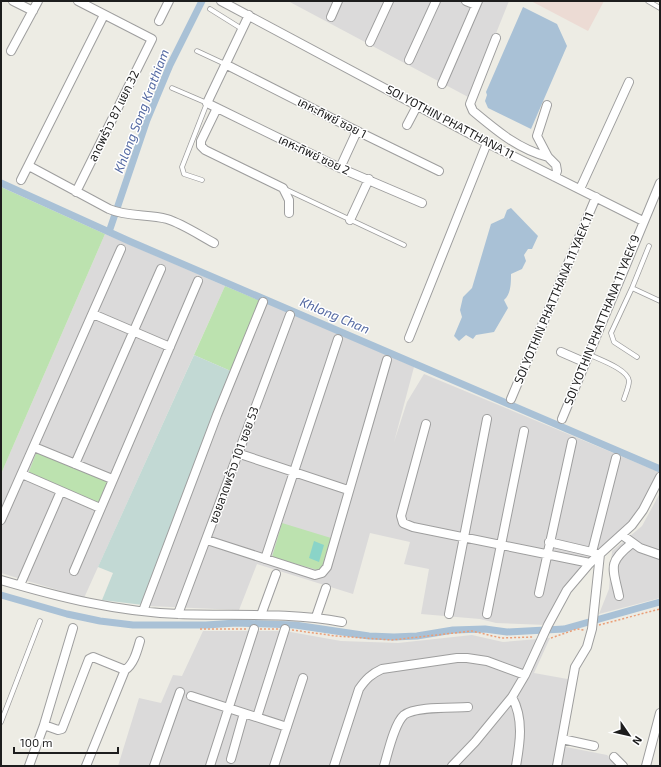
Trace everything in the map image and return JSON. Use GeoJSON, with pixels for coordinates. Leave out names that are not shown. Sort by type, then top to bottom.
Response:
{"type":"FeatureCollection","features":[{"type":"Feature","properties":{"kind":"street"},"geometry":{"type":"LineString","coordinates":[[14,1],[33,11]]}},
{"type":"Feature","properties":{"kind":"street"},"geometry":{"type":"LineString","coordinates":[[11,51],[38,1]]}},
{"type":"Feature","properties":{"kind":"street"},"geometry":{"type":"LineString","coordinates":[[21,180],[104,15],[78,1]]}},
{"type":"Feature","properties":{"kind":"street"},"geometry":{"type":"LineString","coordinates":[[159,21],[169,1]]}},
{"type":"Feature","properties":{"kind":"street","name":"SOI YOTHIN PHATTHANA 11"},"geometry":{"type":"LineString","coordinates":[[221,1],[487,143],[643,221]]}},
{"type":"Feature","properties":{"kind":"street"},"geometry":{"type":"LineString","coordinates":[[331,17],[338,1]]}},
{"type":"Feature","properties":{"kind":"street"},"geometry":{"type":"LineString","coordinates":[[370,42],[389,1]]}},
{"type":"Feature","properties":{"kind":"street"},"geometry":{"type":"LineString","coordinates":[[409,60],[436,1]]}},
{"type":"Feature","properties":{"kind":"street"},"geometry":{"type":"LineString","coordinates":[[442,84],[477,3],[466,1]]}},
{"type":"Feature","properties":{"kind":"street","name":"ลาดพร้าว 87 แยก 32"},"geometry":{"type":"LineString","coordinates":[[76,192],[152,39],[104,15]]}},
{"type":"Feature","properties":{"kind":"street"},"geometry":{"type":"LineString","coordinates":[[207,103],[249,15]]}},
{"type":"Feature","properties":{"kind":"street"},"geometry":{"type":"LineString","coordinates":[[496,38],[470,104],[473,111],[517,145],[528,151],[548,157]]}},
{"type":"Feature","properties":{"kind":"street","name":"เคหะทิพย์ ซอย 1"},"geometry":{"type":"LineString","coordinates":[[225,64],[440,171]]}},
{"type":"Feature","properties":{"kind":"street"},"geometry":{"type":"LineString","coordinates":[[580,189],[629,82]]}},
{"type":"Feature","properties":{"kind":"street","name":"เคหะทิพย์ ซอย 2"},"geometry":{"type":"LineString","coordinates":[[207,103],[340,168],[369,179],[422,203]]}},
{"type":"Feature","properties":{"kind":"street"},"geometry":{"type":"LineString","coordinates":[[547,105],[537,136],[548,157],[556,165],[557,171],[555,177]]}},
{"type":"Feature","properties":{"kind":"street"},"geometry":{"type":"LineString","coordinates":[[407,126],[417,106]]}},
{"type":"Feature","properties":{"kind":"street"},"geometry":{"type":"LineString","coordinates":[[217,108],[201,141],[201,146],[205,150],[283,188],[289,200],[289,213]]}},
{"type":"Feature","properties":{"kind":"street"},"geometry":{"type":"LineString","coordinates":[[340,168],[357,131]]}},
{"type":"Feature","properties":{"kind":"street"},"geometry":{"type":"LineString","coordinates":[[409,338],[487,143]]}},
{"type":"Feature","properties":{"kind":"street"},"geometry":{"type":"LineString","coordinates":[[29,166],[116,212],[166,219],[180,224],[214,243]]}},
{"type":"Feature","properties":{"kind":"street"},"geometry":{"type":"LineString","coordinates":[[350,220],[369,179]]}},
{"type":"Feature","properties":{"kind":"street"},"geometry":{"type":"LineString","coordinates":[[643,221],[660,183]]}},
{"type":"Feature","properties":{"kind":"street","name":"SOI YOTHIN PHATTHANA 11 YAEK 11"},"geometry":{"type":"LineString","coordinates":[[512,399],[596,197]]}},
{"type":"Feature","properties":{"kind":"street","name":"SOI YOTHIN PHATTHANA 11 YAEK 9"},"geometry":{"type":"LineString","coordinates":[[562,419],[584,362],[643,221]]}},
{"type":"Feature","properties":{"kind":"street"},"geometry":{"type":"LineString","coordinates":[[1,520],[121,249]]}},
{"type":"Feature","properties":{"kind":"street"},"geometry":{"type":"LineString","coordinates":[[75,464],[161,269]]}},
{"type":"Feature","properties":{"kind":"street"},"geometry":{"type":"LineString","coordinates":[[74,571],[112,479],[198,281]]}},
{"type":"Feature","properties":{"kind":"street"},"geometry":{"type":"LineString","coordinates":[[143,611],[217,414],[263,302]]}},
{"type":"Feature","properties":{"kind":"street"},"geometry":{"type":"LineString","coordinates":[[93,314],[170,347]]}},
{"type":"Feature","properties":{"kind":"street","name":"ซอยลาดพร้าว 101 ซอย 53"},"geometry":{"type":"LineString","coordinates":[[178,614],[207,540],[237,453],[290,316]]}},
{"type":"Feature","properties":{"kind":"street"},"geometry":{"type":"LineString","coordinates":[[265,559],[338,339]]}},
{"type":"Feature","properties":{"kind":"street"},"geometry":{"type":"LineString","coordinates":[[561,352],[584,362]]}},
{"type":"Feature","properties":{"kind":"street"},"geometry":{"type":"LineString","coordinates":[[207,540],[315,574],[322,574],[327,567],[348,490],[387,360]]}},
{"type":"Feature","properties":{"kind":"street"},"geometry":{"type":"LineString","coordinates":[[449,614],[488,419]]}},
{"type":"Feature","properties":{"kind":"street"},"geometry":{"type":"LineString","coordinates":[[426,424],[401,519],[403,523],[413,527],[590,563]]}},
{"type":"Feature","properties":{"kind":"street"},"geometry":{"type":"LineString","coordinates":[[487,614],[524,431]]}},
{"type":"Feature","properties":{"kind":"street"},"geometry":{"type":"LineString","coordinates":[[539,593],[572,442]]}},
{"type":"Feature","properties":{"kind":"street"},"geometry":{"type":"LineString","coordinates":[[34,447],[112,479]]}},
{"type":"Feature","properties":{"kind":"street"},"geometry":{"type":"LineString","coordinates":[[237,453],[348,490]]}},
{"type":"Feature","properties":{"kind":"street"},"geometry":{"type":"LineString","coordinates":[[558,766],[575,667],[587,647],[592,629],[596,553],[616,458]]}},
{"type":"Feature","properties":{"kind":"street"},"geometry":{"type":"LineString","coordinates":[[22,474],[100,508]]}},
{"type":"Feature","properties":{"kind":"street"},"geometry":{"type":"LineString","coordinates":[[452,766],[475,742],[512,697],[525,675],[548,625],[567,590],[590,563],[596,553],[622,536],[643,510],[660,478]]}},
{"type":"Feature","properties":{"kind":"street"},"geometry":{"type":"LineString","coordinates":[[20,585],[61,491]]}},
{"type":"Feature","properties":{"kind":"street"},"geometry":{"type":"LineString","coordinates":[[622,536],[631,544],[660,555]]}},
{"type":"Feature","properties":{"kind":"street"},"geometry":{"type":"LineString","coordinates":[[550,542],[596,553]]}},
{"type":"Feature","properties":{"kind":"street"},"geometry":{"type":"LineString","coordinates":[[619,596],[613,567],[614,562],[620,552],[631,544]]}},
{"type":"Feature","properties":{"kind":"street"},"geometry":{"type":"LineString","coordinates":[[261,615],[276,574]]}},
{"type":"Feature","properties":{"kind":"street"},"geometry":{"type":"LineString","coordinates":[[1,580],[100,606],[178,614],[316,617],[342,622]]}},
{"type":"Feature","properties":{"kind":"street"},"geometry":{"type":"LineString","coordinates":[[316,617],[326,588]]}},
{"type":"Feature","properties":{"kind":"street"},"geometry":{"type":"LineString","coordinates":[[29,766],[44,725],[73,628]]}},
{"type":"Feature","properties":{"kind":"street"},"geometry":{"type":"LineString","coordinates":[[210,766],[254,629]]}},
{"type":"Feature","properties":{"kind":"street"},"geometry":{"type":"LineString","coordinates":[[257,717],[285,629]]}},
{"type":"Feature","properties":{"kind":"street"},"geometry":{"type":"LineString","coordinates":[[86,766],[125,670],[133,661],[140,641]]}},
{"type":"Feature","properties":{"kind":"street"},"geometry":{"type":"LineString","coordinates":[[44,725],[58,730],[62,729],[89,659],[93,657],[125,670]]}},
{"type":"Feature","properties":{"kind":"street"},"geometry":{"type":"LineString","coordinates":[[334,766],[359,688],[365,679],[373,673],[382,669],[457,658],[487,661],[525,675]]}},
{"type":"Feature","properties":{"kind":"street"},"geometry":{"type":"LineString","coordinates":[[274,766],[303,678]]}},
{"type":"Feature","properties":{"kind":"street"},"geometry":{"type":"LineString","coordinates":[[154,766],[180,692]]}},
{"type":"Feature","properties":{"kind":"street"},"geometry":{"type":"LineString","coordinates":[[191,696],[286,727]]}},
{"type":"Feature","properties":{"kind":"street"},"geometry":{"type":"LineString","coordinates":[[512,697],[517,707],[520,730],[516,766]]}},
{"type":"Feature","properties":{"kind":"street"},"geometry":{"type":"LineString","coordinates":[[384,766],[398,723],[404,715],[418,710],[468,707]]}},
{"type":"Feature","properties":{"kind":"street"},"geometry":{"type":"LineString","coordinates":[[646,766],[660,713]]}},
{"type":"Feature","properties":{"kind":"street"},"geometry":{"type":"LineString","coordinates":[[231,759],[244,714]]}},
{"type":"Feature","properties":{"kind":"street"},"geometry":{"type":"LineString","coordinates":[[562,739],[594,746]]}},
{"type":"Feature","properties":{"kind":"street"},"geometry":{"type":"LineString","coordinates":[[614,757],[623,766]]}},
{"type":"Feature","properties":{"kind":"lane"},"geometry":{"type":"LineString","coordinates":[[648,1],[660,8]]}},
{"type":"Feature","properties":{"kind":"lane"},"geometry":{"type":"LineString","coordinates":[[210,9],[242,29]]}},
{"type":"Feature","properties":{"kind":"lane"},"geometry":{"type":"LineString","coordinates":[[198,51],[225,64]]}},
{"type":"Feature","properties":{"kind":"lane"},"geometry":{"type":"LineString","coordinates":[[172,88],[207,103],[182,167],[184,174],[202,180]]}},
{"type":"Feature","properties":{"kind":"lane"},"geometry":{"type":"LineString","coordinates":[[283,188],[404,245]]}},
{"type":"Feature","properties":{"kind":"lane"},"geometry":{"type":"LineString","coordinates":[[637,357],[618,346],[611,337],[611,333],[632,288],[649,246]]}},
{"type":"Feature","properties":{"kind":"lane"},"geometry":{"type":"LineString","coordinates":[[632,288],[660,301]]}},
{"type":"Feature","properties":{"kind":"lane"},"geometry":{"type":"LineString","coordinates":[[588,354],[620,369],[626,374],[629,382],[624,399]]}},
{"type":"Feature","properties":{"kind":"lane"},"geometry":{"type":"LineString","coordinates":[[1,722],[40,621]]}},
{"type":"Feature","properties":{"kind":"path"},"geometry":{"type":"LineString","coordinates":[[200,629],[285,629],[336,636],[392,640],[472,631],[501,638],[533,636],[541,640]]}},
{"type":"Feature","properties":{"kind":"shaded area"},"geometry":{"type":"Polygon","coordinates":[[[288,1],[509,1],[470,98],[288,1]]]}},
{"type":"Feature","properties":{"kind":"shaded area"},"geometry":{"type":"Polygon","coordinates":[[[531,1],[604,1],[588,31],[531,1]]]}},
{"type":"Feature","properties":{"kind":"shaded area"},"geometry":{"type":"Polygon","coordinates":[[[523,7],[557,24],[567,46],[531,129],[488,108],[485,101],[487,95],[486,92],[523,7]]]}},
{"type":"Feature","properties":{"kind":"shaded area"},"geometry":{"type":"Polygon","coordinates":[[[511,208],[538,236],[532,249],[528,249],[524,255],[526,261],[522,269],[511,274],[511,285],[504,300],[508,308],[494,332],[476,335],[473,339],[466,335],[459,341],[454,336],[462,317],[460,310],[463,297],[472,288],[491,224],[504,218],[507,210],[511,208]]]}},
{"type":"Feature","properties":{"kind":"shaded area"},"geometry":{"type":"Polygon","coordinates":[[[105,234],[225,286],[84,598],[1,573],[1,474],[105,234]]]}},
{"type":"Feature","properties":{"kind":"shaded area"},"geometry":{"type":"Polygon","coordinates":[[[266,302],[414,367],[394,442],[407,402],[424,374],[659,472],[638,512],[629,524],[603,548],[546,625],[496,623],[480,619],[421,614],[429,569],[404,564],[410,542],[370,533],[353,594],[257,564],[239,610],[148,606],[266,302]]]}},
{"type":"Feature","properties":{"kind":"shaded area"},"geometry":{"type":"Polygon","coordinates":[[[194,355],[233,372],[143,605],[102,600],[113,573],[98,567],[194,355]]]}},
{"type":"Feature","properties":{"kind":"shaded area"},"geometry":{"type":"Polygon","coordinates":[[[660,493],[660,598],[599,614],[609,589],[612,551],[642,526],[660,493]]]}},
{"type":"Feature","properties":{"kind":"shaded area"},"geometry":{"type":"Polygon","coordinates":[[[314,541],[324,545],[319,562],[309,558],[314,541]]]}},
{"type":"Feature","properties":{"kind":"shaded area"},"geometry":{"type":"Polygon","coordinates":[[[203,631],[285,631],[341,641],[398,643],[472,635],[503,642],[550,638],[534,673],[573,680],[556,766],[118,766],[139,698],[161,703],[173,675],[182,676],[203,631]]]}},
{"type":"Feature","properties":{"kind":"shaded area"},"geometry":{"type":"Polygon","coordinates":[[[561,746],[607,755],[619,766],[557,766],[561,746]]]}},
{"type":"Feature","properties":{"kind":"green space"},"geometry":{"type":"Polygon","coordinates":[[[1,187],[105,234],[1,474],[1,187]]]}},
{"type":"Feature","properties":{"kind":"green space"},"geometry":{"type":"Polygon","coordinates":[[[225,286],[261,301],[233,372],[194,355],[225,286]]]}},
{"type":"Feature","properties":{"kind":"green space"},"geometry":{"type":"Polygon","coordinates":[[[37,451],[109,482],[99,505],[28,474],[37,451]]]}},
{"type":"Feature","properties":{"kind":"green space"},"geometry":{"type":"Polygon","coordinates":[[[282,523],[331,538],[321,571],[272,557],[282,523]]]}},
{"type":"Feature","properties":{"kind":"waterway","name":"Khlong Song Krathiam"},"geometry":{"type":"LineString","coordinates":[[109,232],[147,120],[170,65],[202,1]]}},
{"type":"Feature","properties":{"kind":"waterway","name":"Khlong Chan"},"geometry":{"type":"LineString","coordinates":[[1,183],[129,241],[660,469]]}},
{"type":"Feature","properties":{"kind":"waterway"},"geometry":{"type":"LineString","coordinates":[[1,595],[67,614],[100,621],[133,625],[206,625],[236,623],[295,625],[369,636],[394,637],[417,636],[453,630],[485,629],[507,632],[564,629],[660,602]]}}]}
